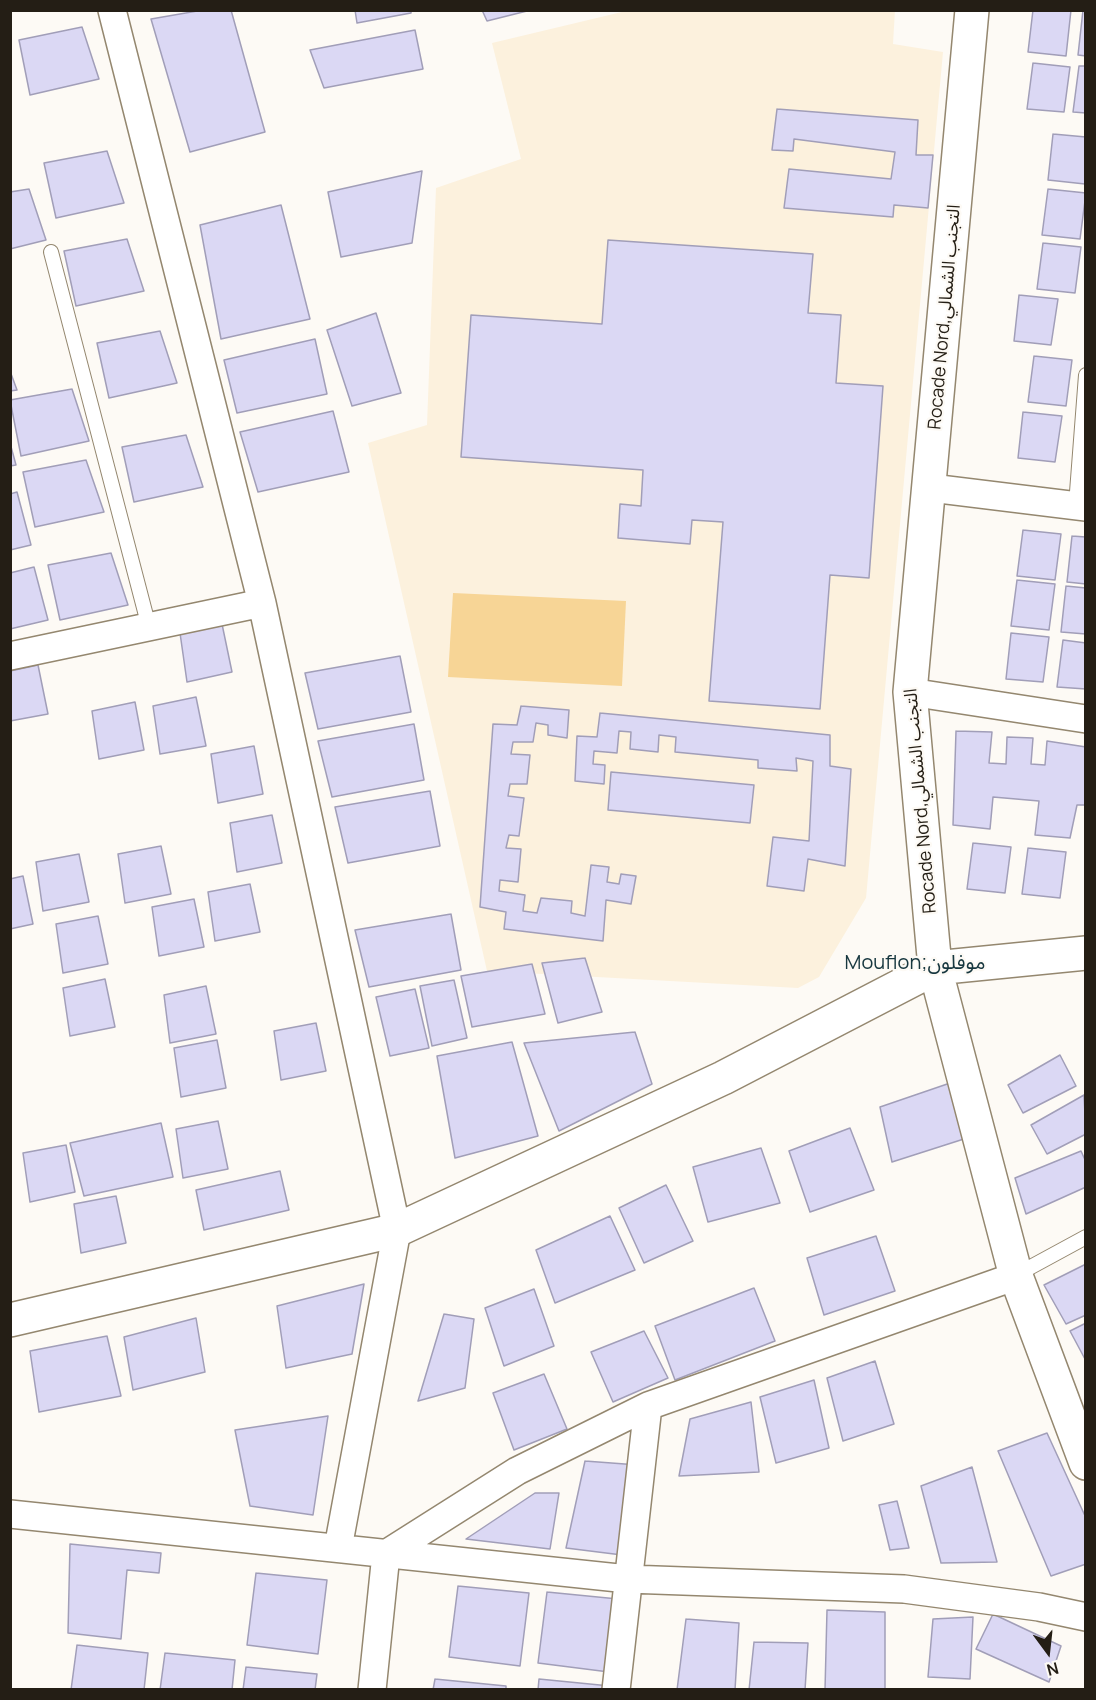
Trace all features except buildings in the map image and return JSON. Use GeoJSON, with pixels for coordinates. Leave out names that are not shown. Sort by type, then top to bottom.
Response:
{"type":"FeatureCollection","features":[{"type":"Feature","properties":{"kind":"main road","name":"Rocade Nord,التجنب الشمالي"},"geometry":{"type":"LineString","coordinates":[[972,10],[931,488],[910,692],[935,968],[1016,1276],[1086,1463]]}},
{"type":"Feature","properties":{"kind":"main road"},"geometry":{"type":"LineString","coordinates":[[10,1320],[397,1230],[723,1078],[935,968],[1086,953]]}},
{"type":"Feature","properties":{"kind":"street"},"geometry":{"type":"LineString","coordinates":[[112,10],[262,603],[397,1230],[338,1548]]}},
{"type":"Feature","properties":{"kind":"street"},"geometry":{"type":"LineString","coordinates":[[931,488],[1081,506]]}},
{"type":"Feature","properties":{"kind":"street"},"geometry":{"type":"LineString","coordinates":[[10,656],[262,603]]}},
{"type":"Feature","properties":{"kind":"street"},"geometry":{"type":"LineString","coordinates":[[910,692],[1086,719]]}},
{"type":"Feature","properties":{"kind":"street"},"geometry":{"type":"LineString","coordinates":[[387,1554],[517,1471],[648,1406],[1016,1276]]}},
{"type":"Feature","properties":{"kind":"street"},"geometry":{"type":"LineString","coordinates":[[616,1689],[648,1406]]}},
{"type":"Feature","properties":{"kind":"street"},"geometry":{"type":"LineString","coordinates":[[10,1514],[628,1579],[904,1589],[1039,1607],[1086,1617]]}},
{"type":"Feature","properties":{"kind":"street"},"geometry":{"type":"LineString","coordinates":[[372,1689],[387,1554]]}},
{"type":"Feature","properties":{"kind":"lane"},"geometry":{"type":"LineString","coordinates":[[51,252],[149,627]]}},
{"type":"Feature","properties":{"kind":"lane"},"geometry":{"type":"LineString","coordinates":[[1081,506],[1086,375]]}},
{"type":"Feature","properties":{"kind":"lane"},"geometry":{"type":"LineString","coordinates":[[1016,1276],[1086,1237]]}},
{"type":"Feature","properties":{"kind":"shaded area"},"geometry":{"type":"Polygon","coordinates":[[[895,10],[893,44],[943,52],[866,898],[819,977],[798,988],[487,971],[368,443],[427,425],[436,188],[521,159],[492,43],[626,11],[895,10]]]}},
{"type":"Feature","properties":{"kind":"shaded area"},"geometry":{"type":"Polygon","coordinates":[[[453,593],[626,601],[622,686],[448,677],[453,593]]]}},
{"type":"Feature","properties":{"kind":"district","name":"Mouflon;موفلون"},"geometry":{"type":"Point","coordinates":[915,963]}}]}
